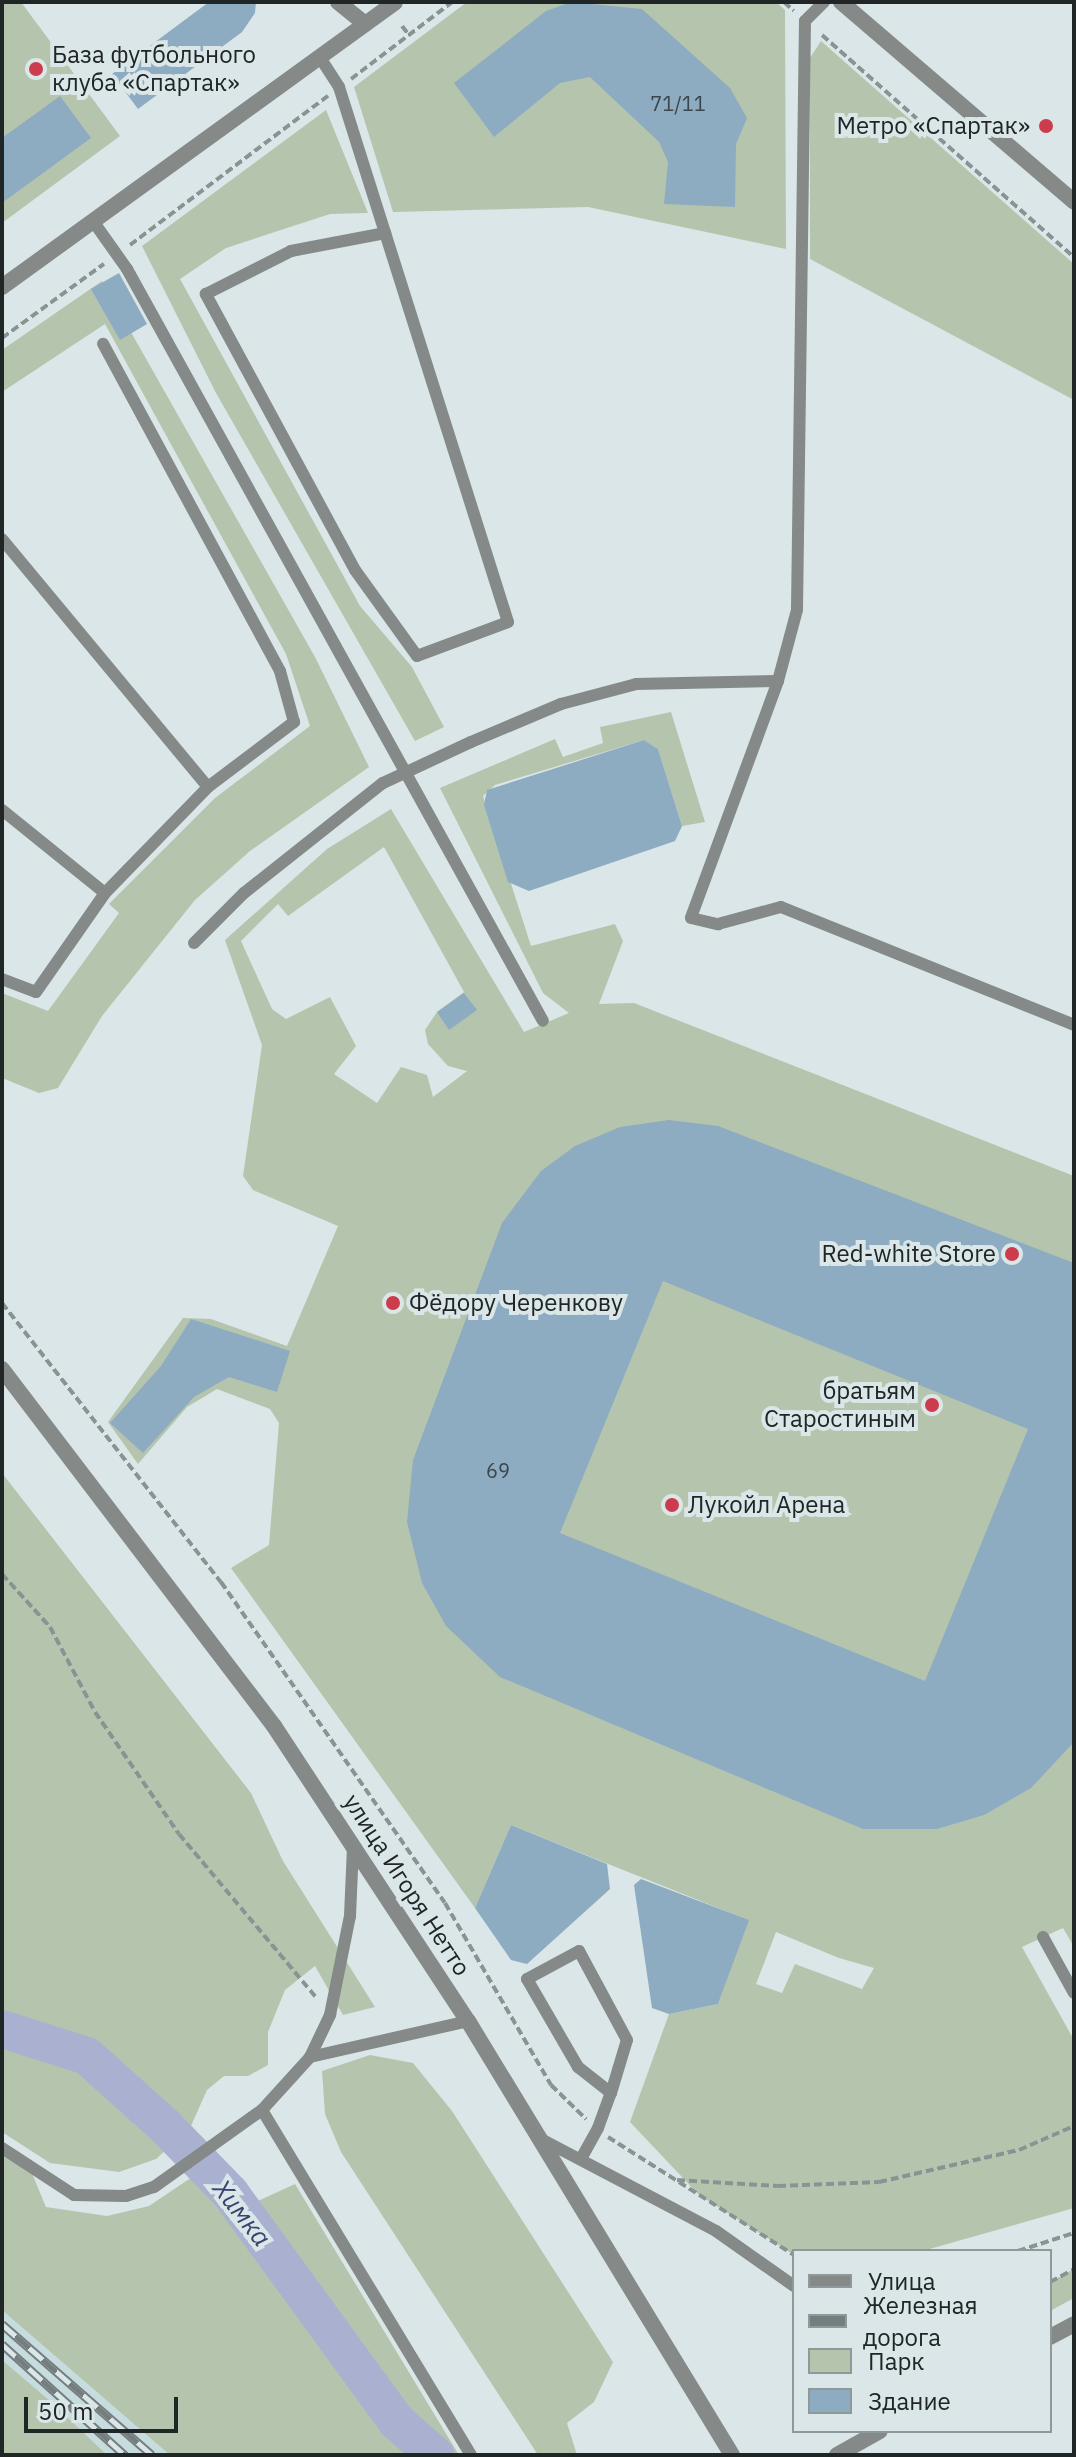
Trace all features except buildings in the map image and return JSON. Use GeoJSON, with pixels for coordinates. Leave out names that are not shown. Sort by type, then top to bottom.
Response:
{"type":"FeatureCollection","features":[{"type":"Feature","properties":{"kind":"street"},"geometry":{"type":"LineString","coordinates":[[338,2],[365,24]]}},
{"type":"Feature","properties":{"kind":"street"},"geometry":{"type":"LineString","coordinates":[[2,287],[395,2]]}},
{"type":"Feature","properties":{"kind":"street"},"geometry":{"type":"LineString","coordinates":[[841,2],[1074,202]]}},
{"type":"Feature","properties":{"kind":"street","name":"улица Игоря Нетто"},"geometry":{"type":"LineString","coordinates":[[2,1369],[274,1726],[468,2021],[732,2455]]}},
{"type":"Feature","properties":{"kind":"street"},"geometry":{"type":"LineString","coordinates":[[1052,2336],[1074,2324]]}},
{"type":"Feature","properties":{"kind":"street"},"geometry":{"type":"LineString","coordinates":[[837,2455],[876,2433]]}},
{"type":"Feature","properties":{"kind":"lane"},"geometry":{"type":"LineString","coordinates":[[824,2],[805,21],[803,504],[797,610],[778,681],[691,918],[718,924],[781,907],[1074,1025]]}},
{"type":"Feature","properties":{"kind":"lane"},"geometry":{"type":"LineString","coordinates":[[319,56],[339,87],[508,622],[417,656],[355,570],[206,294],[291,251],[385,233]]}},
{"type":"Feature","properties":{"kind":"lane"},"geometry":{"type":"LineString","coordinates":[[93,221],[118,254],[423,812],[543,1021]]}},
{"type":"Feature","properties":{"kind":"lane"},"geometry":{"type":"LineString","coordinates":[[2,979],[36,992],[105,893],[208,787],[294,722],[280,671],[103,344]]}},
{"type":"Feature","properties":{"kind":"lane"},"geometry":{"type":"LineString","coordinates":[[2,539],[208,787]]}},
{"type":"Feature","properties":{"kind":"lane"},"geometry":{"type":"LineString","coordinates":[[194,943],[347,808],[383,783],[471,742],[561,704],[636,684],[778,681]]}},
{"type":"Feature","properties":{"kind":"lane"},"geometry":{"type":"LineString","coordinates":[[2,810],[105,893]]}},
{"type":"Feature","properties":{"kind":"lane"},"geometry":{"type":"LineString","coordinates":[[2,2148],[47,2182],[98,2200],[154,2187],[262,2110],[310,2057],[330,2015],[350,1916],[353,1846]]}},
{"type":"Feature","properties":{"kind":"lane"},"geometry":{"type":"LineString","coordinates":[[1043,1937],[1074,1993]]}},
{"type":"Feature","properties":{"kind":"lane"},"geometry":{"type":"LineString","coordinates":[[582,2157],[598,2128],[611,2093],[627,2040],[579,1951],[527,1979],[578,2067],[611,2093]]}},
{"type":"Feature","properties":{"kind":"lane"},"geometry":{"type":"LineString","coordinates":[[310,2057],[468,2021]]}},
{"type":"Feature","properties":{"kind":"lane"},"geometry":{"type":"LineString","coordinates":[[262,2110],[471,2455]]}},
{"type":"Feature","properties":{"kind":"lane"},"geometry":{"type":"LineString","coordinates":[[539,2138],[582,2157],[716,2231],[792,2285]]}},
{"type":"Feature","properties":{"kind":"path"},"geometry":{"type":"LineString","coordinates":[[2,338],[452,2]]}},
{"type":"Feature","properties":{"kind":"path"},"geometry":{"type":"LineString","coordinates":[[784,2],[1074,257]]}},
{"type":"Feature","properties":{"kind":"path"},"geometry":{"type":"LineString","coordinates":[[402,26],[409,35]]}},
{"type":"Feature","properties":{"kind":"path"},"geometry":{"type":"LineString","coordinates":[[2,1303],[221,1582],[445,1903],[551,2085],[598,2128],[673,2180],[792,2254]]}},
{"type":"Feature","properties":{"kind":"path"},"geometry":{"type":"LineString","coordinates":[[2,1574],[50,1627],[95,1712],[179,1834],[330,2015]]}},
{"type":"Feature","properties":{"kind":"path"},"geometry":{"type":"LineString","coordinates":[[673,2180],[778,2186],[879,2182],[1019,2150],[1074,2126]]}},
{"type":"Feature","properties":{"kind":"path"},"geometry":{"type":"LineString","coordinates":[[1024,2249],[1074,2233]]}},
{"type":"Feature","properties":{"kind":"path"},"geometry":{"type":"LineString","coordinates":[[1052,2281],[1074,2269]]}},
{"type":"Feature","properties":{"kind":"shaded area"},"geometry":{"type":"Polygon","coordinates":[[[2,2310],[79,2371],[170,2455],[107,2455],[2,2360],[2,2310]]]}},
{"type":"Feature","properties":{"kind":"green space","name":"База футбольного клуба «Спартак»"},"geometry":{"type":"Polygon","coordinates":[[[2,2],[21,2],[120,136],[2,223],[2,2]]]}},
{"type":"Feature","properties":{"kind":"green space"},"geometry":{"type":"Polygon","coordinates":[[[467,2],[776,2],[785,10],[786,249],[588,207],[393,212],[354,87],[467,2]]]}},
{"type":"Feature","properties":{"kind":"green space"},"geometry":{"type":"Polygon","coordinates":[[[821,41],[1074,264],[1074,400],[810,259],[810,58],[821,41]]]}},
{"type":"Feature","properties":{"kind":"green space"},"geometry":{"type":"Polygon","coordinates":[[[326,110],[368,213],[330,214],[226,248],[180,279],[360,606],[412,667],[444,727],[415,741],[216,393],[142,246],[326,110]]]}},
{"type":"Feature","properties":{"kind":"green space"},"geometry":{"type":"Polygon","coordinates":[[[102,281],[315,657],[369,767],[250,851],[195,900],[102,1016],[58,1088],[39,1093],[2,1078],[2,993],[48,1011],[119,913],[109,904],[215,798],[310,726],[286,654],[105,324],[2,392],[2,350],[102,281]]]}},
{"type":"Feature","properties":{"kind":"green space","name":"Лукойл Арена"},"geometry":{"type":"Polygon","coordinates":[[[671,712],[705,822],[682,826],[658,749],[644,740],[495,785],[483,796],[531,946],[615,924],[623,941],[599,1004],[634,1003],[1074,1176],[1074,1947],[1063,1928],[1022,1947],[1074,2040],[1074,2208],[930,2249],[792,2249],[792,2254],[699,2195],[630,2122],[669,2014],[718,2004],[748,1920],[511,1825],[475,1908],[231,1568],[269,1545],[279,1423],[270,1409],[217,1389],[187,1407],[138,1464],[108,1422],[183,1318],[211,1319],[287,1346],[338,1226],[253,1190],[243,1176],[262,1045],[225,940],[327,849],[391,809],[524,1032],[569,1013],[543,993],[440,788],[555,739],[563,757],[603,743],[600,727],[671,712]],[[384,847],[288,916],[278,904],[241,941],[272,1009],[286,1019],[330,997],[356,1046],[334,1074],[377,1103],[401,1067],[427,1075],[433,1097],[467,1071],[448,1066],[428,1044],[425,1030],[437,1012],[464,992],[384,847]],[[776,1932],[756,1984],[782,1993],[795,1964],[862,1989],[874,1968],[839,1958],[776,1932]]]}},
{"type":"Feature","properties":{"kind":"green space"},"geometry":{"type":"Polygon","coordinates":[[[2,1473],[251,1793],[283,1861],[375,2007],[343,2015],[315,1966],[285,1990],[268,2032],[268,2065],[248,2076],[224,2076],[207,2090],[190,2128],[156,2159],[119,2172],[50,2163],[2,2132],[2,1473]]]}},
{"type":"Feature","properties":{"kind":"green space"},"geometry":{"type":"Polygon","coordinates":[[[370,2055],[413,2063],[452,2111],[613,2362],[594,2402],[567,2423],[577,2455],[538,2455],[341,2152],[325,2114],[322,2071],[370,2055]]]}},
{"type":"Feature","properties":{"kind":"green space"},"geometry":{"type":"Polygon","coordinates":[[[2,2152],[31,2171],[46,2207],[107,2216],[149,2206],[201,2171],[224,2170],[247,2206],[295,2184],[459,2455],[170,2455],[2,2310],[2,2152]]]}},
{"type":"Feature","properties":{"kind":"green space"},"geometry":{"type":"Polygon","coordinates":[[[1074,2269],[1074,2298],[1052,2310],[1052,2281],[1074,2269]]]}},
{"type":"Feature","properties":{"kind":"green space"},"geometry":{"type":"Polygon","coordinates":[[[2,2360],[50,2401],[107,2455],[2,2455],[2,2360]]]}},
{"type":"Feature","properties":{"kind":"waterway","name":"Химка"},"geometry":{"type":"LineString","coordinates":[[2,2029],[87,2056],[166,2127],[230,2193],[396,2421],[435,2455]]}},
{"type":"Feature","properties":{"kind":"railway"},"geometry":{"type":"LineString","coordinates":[[2,2324],[152,2455]]}},
{"type":"Feature","properties":{"kind":"railway"},"geometry":{"type":"LineString","coordinates":[[2,2344],[125,2455]]}},
{"type":"Feature","properties":{"kind":"place","name":"База футбольного клуба «Спартак»"},"geometry":{"type":"Point","coordinates":[36,69]}},
{"type":"Feature","properties":{"kind":"place","name":"Метро «Спартак»"},"geometry":{"type":"Point","coordinates":[1046,126]}},
{"type":"Feature","properties":{"kind":"place","name":"Red-white Store"},"geometry":{"type":"Point","coordinates":[1012,1254]}},
{"type":"Feature","properties":{"kind":"place","name":"Фёдору Черенкову"},"geometry":{"type":"Point","coordinates":[393,1303]}},
{"type":"Feature","properties":{"kind":"place","name":"братьям Старостиным"},"geometry":{"type":"Point","coordinates":[932,1405]}},
{"type":"Feature","properties":{"kind":"place","name":"Лукойл Арена"},"geometry":{"type":"Point","coordinates":[672,1505]}}]}
